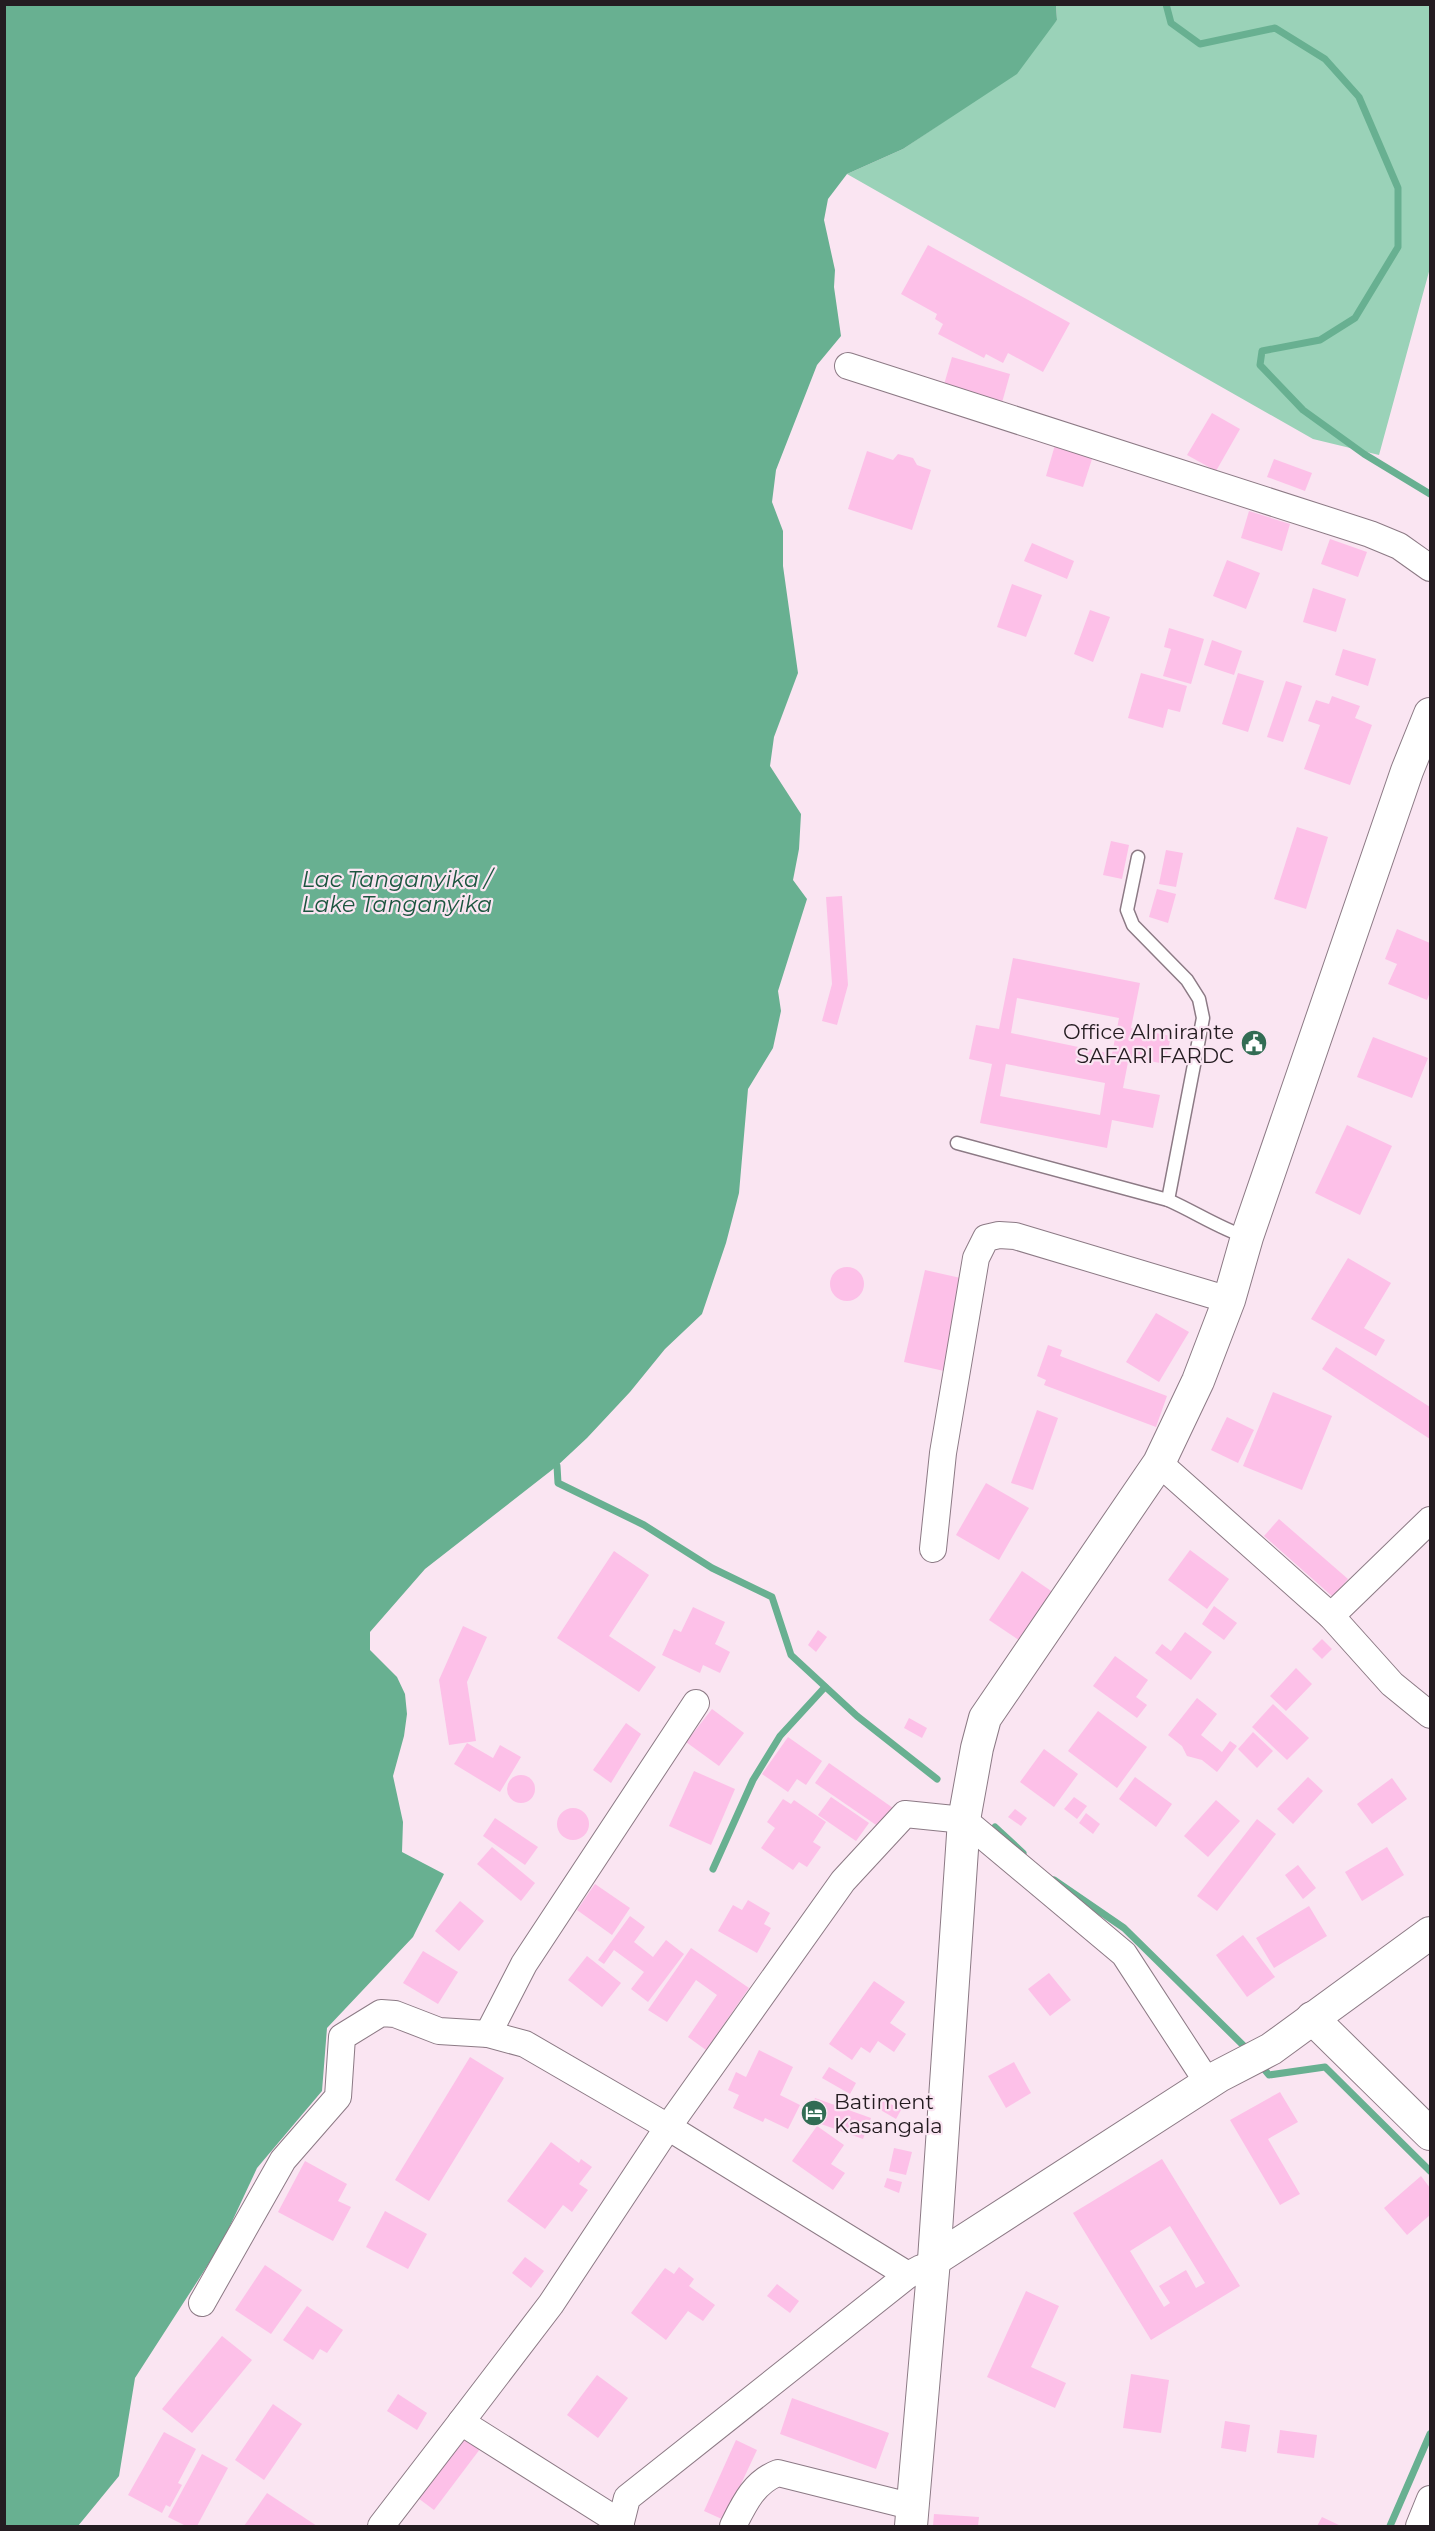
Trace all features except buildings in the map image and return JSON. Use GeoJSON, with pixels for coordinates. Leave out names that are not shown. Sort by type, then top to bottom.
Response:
{"type":"FeatureCollection","features":[{"type":"Feature","properties":{"kind":"street"},"geometry":{"type":"LineString","coordinates":[[848,366],[1370,534],[1399,546],[1431,568]]}},
{"type":"Feature","properties":{"kind":"street"},"geometry":{"type":"LineString","coordinates":[[733,2526],[749,2496],[764,2478],[778,2473],[913,2517],[921,2267],[964,1820],[985,1718],[1159,1463],[1198,1381],[1229,1300],[1247,1238],[1407,771],[1431,714]]}},
{"type":"Feature","properties":{"kind":"street"},"geometry":{"type":"LineString","coordinates":[[933,1549],[943,1453],[974,1270],[986,1238],[999,1235],[1015,1236],[1229,1300]]}},
{"type":"Feature","properties":{"kind":"street"},"geometry":{"type":"LineString","coordinates":[[1159,1463],[1331,1616],[1392,1684],[1431,1715]]}},
{"type":"Feature","properties":{"kind":"street"},"geometry":{"type":"LineString","coordinates":[[1331,1616],[1431,1520]]}},
{"type":"Feature","properties":{"kind":"street"},"geometry":{"type":"LineString","coordinates":[[488,2034],[524,1964],[696,1703]]}},
{"type":"Feature","properties":{"kind":"street"},"geometry":{"type":"LineString","coordinates":[[381,2526],[551,2304],[668,2127],[843,1881],[905,1814],[964,1820],[1124,1954],[1213,2079]]}},
{"type":"Feature","properties":{"kind":"street"},"geometry":{"type":"LineString","coordinates":[[461,2422],[621,2525],[627,2498],[921,2267],[1213,2079],[1271,2049],[1431,1933]]}},
{"type":"Feature","properties":{"kind":"street"},"geometry":{"type":"LineString","coordinates":[[202,2303],[283,2160],[338,2097],[342,2037],[381,2013],[395,2014],[439,2031],[488,2034],[525,2044],[668,2127],[921,2267]]}},
{"type":"Feature","properties":{"kind":"street"},"geometry":{"type":"LineString","coordinates":[[1312,2018],[1431,2134]]}},
{"type":"Feature","properties":{"kind":"street"},"geometry":{"type":"LineString","coordinates":[[1419,2526],[1431,2499]]}},
{"type":"Feature","properties":{"kind":"lane"},"geometry":{"type":"LineString","coordinates":[[1138,857],[1127,910],[1133,925],[1187,980],[1199,999],[1203,1018],[1168,1200]]}},
{"type":"Feature","properties":{"kind":"lane"},"geometry":{"type":"LineString","coordinates":[[957,1143],[1168,1200],[1201,1214],[1228,1231],[1247,1238]]}},
{"type":"Feature","properties":{"kind":"shaded area"},"geometry":{"type":"Polygon","coordinates":[[[1056,5],[1430,5],[1430,268],[1379,455],[1313,439],[847,174],[903,149],[949,118],[1057,20],[1056,5]]]}},
{"type":"Feature","properties":{"kind":"water","name":"Lac Tanganyika / Lake Tanganyika"},"geometry":{"type":"Polygon","coordinates":[[[5,5],[1056,5],[1057,20],[1017,74],[903,149],[847,174],[828,199],[824,220],[835,270],[834,287],[841,336],[817,365],[776,470],[772,502],[783,531],[783,566],[798,673],[774,737],[770,766],[801,814],[799,849],[793,880],[807,899],[778,991],[781,1011],[773,1048],[748,1089],[739,1193],[726,1243],[702,1314],[665,1349],[630,1392],[587,1438],[557,1466],[425,1569],[370,1632],[370,1650],[397,1677],[405,1694],[407,1714],[404,1736],[393,1776],[403,1822],[402,1852],[444,1874],[413,1937],[327,2028],[322,2091],[257,2168],[222,2243],[135,2378],[119,2476],[78,2526],[5,2526],[5,5]]]}},
{"type":"Feature","properties":{"kind":"waterway"},"geometry":{"type":"LineString","coordinates":[[1166,4],[1171,23],[1200,44],[1275,28],[1325,59],[1359,97],[1398,188],[1398,247],[1355,318],[1320,340],[1262,351],[1260,365],[1303,410],[1364,454],[1430,494]]}},
{"type":"Feature","properties":{"kind":"waterway"},"geometry":{"type":"LineString","coordinates":[[557,1466],[558,1483],[644,1525],[712,1568],[772,1597],[791,1655],[857,1716],[937,1779]]}},
{"type":"Feature","properties":{"kind":"waterway"},"geometry":{"type":"LineString","coordinates":[[713,1869],[753,1780],[780,1736],[825,1687]]}},
{"type":"Feature","properties":{"kind":"waterway"},"geometry":{"type":"LineString","coordinates":[[995,1827],[1023,1853]]}},
{"type":"Feature","properties":{"kind":"waterway"},"geometry":{"type":"LineString","coordinates":[[1054,1880],[1124,1928],[1248,2050]]}},
{"type":"Feature","properties":{"kind":"waterway"},"geometry":{"type":"LineString","coordinates":[[1259,2063],[1269,2075],[1325,2067],[1430,2171]]}},
{"type":"Feature","properties":{"kind":"waterway"},"geometry":{"type":"LineString","coordinates":[[1390,2526],[1430,2434]]}},
{"type":"Feature","properties":{"kind":"place","name":"Office Almirante SAFARI FARDC"},"geometry":{"type":"Point","coordinates":[1254,1043]}},
{"type":"Feature","properties":{"kind":"place","name":"Batiment Kasangala"},"geometry":{"type":"Point","coordinates":[814,2113]}}]}
